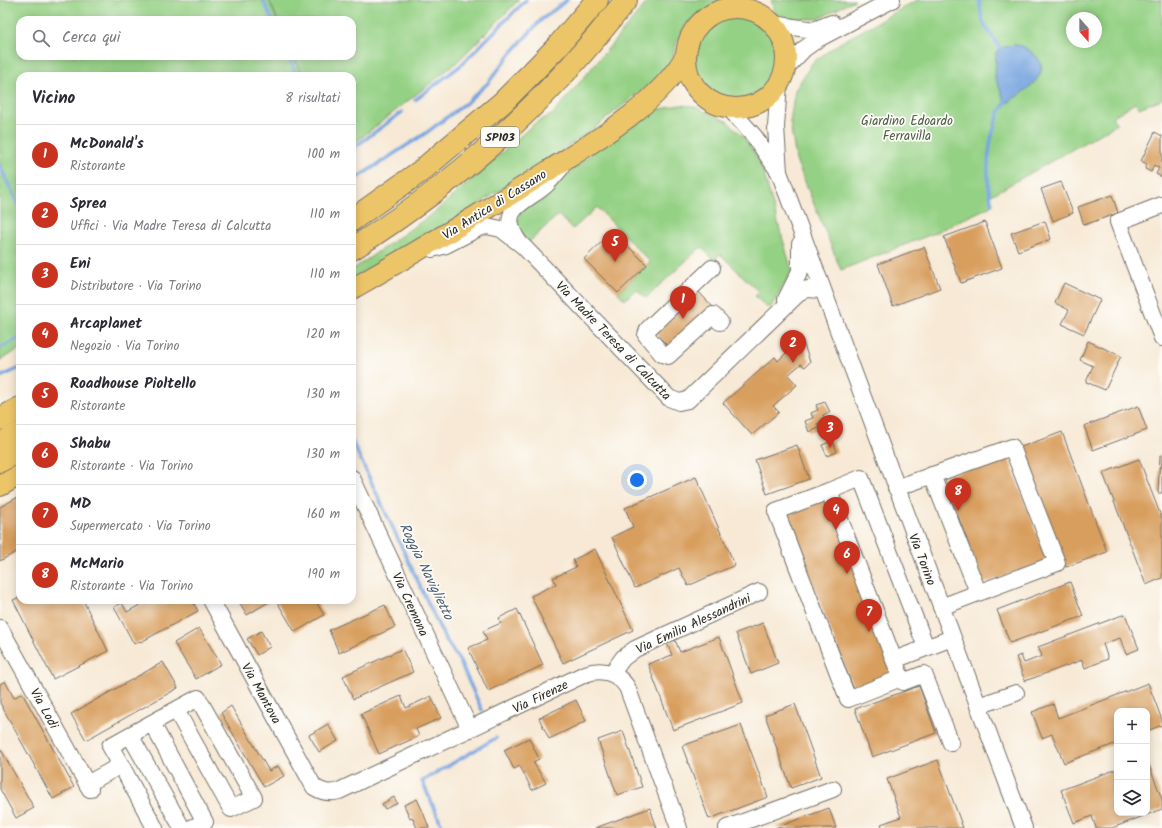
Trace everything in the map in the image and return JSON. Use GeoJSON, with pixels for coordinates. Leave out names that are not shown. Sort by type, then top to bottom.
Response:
{"type":"FeatureCollection","features":[{"type":"Feature","properties":{"kind":"highway","name":"SP103"},"geometry":{"type":"LineString","coordinates":[[356,217],[421,171],[503,102],[552,53],[597,0]]}},
{"type":"Feature","properties":{"kind":"highway","name":"SP103"},"geometry":{"type":"LineString","coordinates":[[356,246],[423,200],[495,141],[563,74],[626,0]]}},
{"type":"Feature","properties":{"kind":"highway"},"geometry":{"type":"LineString","coordinates":[[0,404],[16,396]]}},
{"type":"Feature","properties":{"kind":"highway"},"geometry":{"type":"LineString","coordinates":[[0,419],[16,410]]}},
{"type":"Feature","properties":{"kind":"highway"},"geometry":{"type":"LineString","coordinates":[[0,444],[16,435]]}},
{"type":"Feature","properties":{"kind":"highway"},"geometry":{"type":"LineString","coordinates":[[0,462],[16,452]]}},
{"type":"Feature","properties":{"kind":"main road"},"geometry":{"type":"LineString","coordinates":[[733,4],[747,10],[763,13],[780,34],[784,46],[786,57],[782,77],[768,97],[757,104],[744,108],[729,108],[712,102],[698,91],[688,72],[686,55],[690,38],[699,24],[711,15],[733,4]]}},
{"type":"Feature","properties":{"kind":"main road","name":"Via Antica di Cassano"},"geometry":{"type":"LineString","coordinates":[[356,286],[480,214],[572,156],[632,113],[668,82],[686,55]]}},
{"type":"Feature","properties":{"kind":"main road","name":"Via Antica di Cassano"},"geometry":{"type":"LineString","coordinates":[[632,113],[669,95],[698,91]]}},
{"type":"Feature","properties":{"kind":"main road"},"geometry":{"type":"LineString","coordinates":[[0,486],[16,477]]}},
{"type":"Feature","properties":{"kind":"street"},"geometry":{"type":"LineString","coordinates":[[763,13],[805,30],[818,29],[873,0]]}},
{"type":"Feature","properties":{"kind":"street"},"geometry":{"type":"LineString","coordinates":[[778,172],[776,127],[782,77],[815,41],[892,0]]}},
{"type":"Feature","properties":{"kind":"street"},"geometry":{"type":"LineString","coordinates":[[729,108],[754,136],[778,172]]}},
{"type":"Feature","properties":{"kind":"street","name":"Via Madre Teresa di Calcutta"},"geometry":{"type":"LineString","coordinates":[[523,246],[511,228],[511,216],[514,209],[517,204],[546,185],[572,156]]}},
{"type":"Feature","properties":{"kind":"street","name":"Via Torino"},"geometry":{"type":"LineString","coordinates":[[778,172],[1024,828]]}},
{"type":"Feature","properties":{"kind":"street"},"geometry":{"type":"LineString","coordinates":[[1162,205],[1118,222],[1162,338]]}},
{"type":"Feature","properties":{"kind":"street","name":"Via Madre Teresa di Calcutta"},"geometry":{"type":"LineString","coordinates":[[779,311],[798,278],[801,267],[798,225]]}},
{"type":"Feature","properties":{"kind":"street","name":"Via Madre Teresa di Calcutta"},"geometry":{"type":"LineString","coordinates":[[412,254],[446,245],[479,228],[488,226],[501,229],[523,246],[669,398],[676,402],[688,400],[779,311],[803,290],[822,290]]}},
{"type":"Feature","properties":{"kind":"street"},"geometry":{"type":"LineString","coordinates":[[712,268],[648,329],[646,335],[662,354],[668,356],[713,315],[720,322]]}},
{"type":"Feature","properties":{"kind":"street"},"geometry":{"type":"LineString","coordinates":[[896,488],[1012,447],[1057,563],[940,607]]}},
{"type":"Feature","properties":{"kind":"street"},"geometry":{"type":"LineString","coordinates":[[932,475],[978,592]]}},
{"type":"Feature","properties":{"kind":"street"},"geometry":{"type":"LineString","coordinates":[[901,678],[848,699],[776,511],[861,478],[926,647]]}},
{"type":"Feature","properties":{"kind":"street","name":"Via Cremona"},"geometry":{"type":"LineString","coordinates":[[356,487],[470,729]]}},
{"type":"Feature","properties":{"kind":"street"},"geometry":{"type":"LineString","coordinates":[[829,491],[901,678],[903,682],[924,674],[951,743]]}},
{"type":"Feature","properties":{"kind":"street","name":"Via Emilio Alessandrini"},"geometry":{"type":"LineString","coordinates":[[612,673],[623,658],[635,649],[759,592]]}},
{"type":"Feature","properties":{"kind":"street","name":"Via Mantova"},"geometry":{"type":"LineString","coordinates":[[213,604],[314,786]]}},
{"type":"Feature","properties":{"kind":"street","name":"Via Lodi"},"geometry":{"type":"LineString","coordinates":[[0,628],[89,787],[121,766]]}},
{"type":"Feature","properties":{"kind":"street"},"geometry":{"type":"LineString","coordinates":[[894,660],[952,638]]}},
{"type":"Feature","properties":{"kind":"street","name":"Via Firenze"},"geometry":{"type":"LineString","coordinates":[[314,786],[325,792],[339,791],[585,674],[599,671],[612,673]]}},
{"type":"Feature","properties":{"kind":"street"},"geometry":{"type":"LineString","coordinates":[[612,673],[618,676],[627,687],[679,828]]}},
{"type":"Feature","properties":{"kind":"street"},"geometry":{"type":"LineString","coordinates":[[978,706],[1016,693]]}},
{"type":"Feature","properties":{"kind":"street"},"geometry":{"type":"LineString","coordinates":[[155,828],[110,746],[152,723],[198,698],[254,798],[231,809],[176,710]]}},
{"type":"Feature","properties":{"kind":"street"},"geometry":{"type":"LineString","coordinates":[[152,723],[205,822],[192,828]]}},
{"type":"Feature","properties":{"kind":"street"},"geometry":{"type":"LineString","coordinates":[[130,735],[182,828]]}},
{"type":"Feature","properties":{"kind":"street"},"geometry":{"type":"LineString","coordinates":[[727,828],[833,789]]}},
{"type":"Feature","properties":{"kind":"green space"},"geometry":{"type":"Polygon","coordinates":[[[0,0],[269,0],[275,16],[16,16],[16,60],[295,60],[300,72],[16,72],[16,351],[0,360],[0,0]]]}},
{"type":"Feature","properties":{"kind":"green space"},"geometry":{"type":"Polygon","coordinates":[[[269,0],[519,0],[456,63],[356,142],[356,72],[301,72],[296,60],[356,60],[356,16],[276,16],[269,0]]]}},
{"type":"Feature","properties":{"kind":"green space"},"geometry":{"type":"Polygon","coordinates":[[[649,0],[723,0],[696,16],[686,24],[677,41],[671,62],[662,74],[592,130],[465,213],[356,276],[356,267],[435,212],[535,123],[553,114],[649,0]]]}},
{"type":"Feature","properties":{"kind":"green space"},"geometry":{"type":"Polygon","coordinates":[[[771,0],[855,0],[818,19],[777,18],[771,0]]]}},
{"type":"Feature","properties":{"kind":"green space","name":"Giardino Edoardo Ferravilla"},"geometry":{"type":"Polygon","coordinates":[[[917,0],[1162,0],[1162,99],[1139,108],[1135,103],[1112,117],[1117,124],[990,196],[991,206],[932,234],[841,270],[796,160],[790,122],[795,90],[813,62],[840,43],[917,0]]]}},
{"type":"Feature","properties":{"kind":"green space"},"geometry":{"type":"Polygon","coordinates":[[[736,17],[752,20],[765,29],[774,42],[777,58],[774,74],[765,87],[752,96],[736,99],[720,96],[707,87],[698,74],[695,58],[698,42],[707,29],[720,20],[736,17]]]}},
{"type":"Feature","properties":{"kind":"green space"},"geometry":{"type":"Polygon","coordinates":[[[679,105],[693,106],[727,121],[743,136],[760,161],[792,271],[771,307],[766,307],[755,296],[759,292],[720,254],[714,260],[701,247],[646,298],[636,289],[625,300],[618,293],[650,262],[597,207],[573,229],[558,215],[528,243],[516,226],[521,208],[550,190],[607,140],[657,110],[679,105]]]}},
{"type":"Feature","properties":{"kind":"water"},"geometry":{"type":"Polygon","coordinates":[[[1015,45],[1024,47],[1036,56],[1041,63],[1041,70],[1039,76],[1028,88],[1009,102],[1005,102],[995,77],[996,52],[1004,47],[1015,45]]]}},
{"type":"Feature","properties":{"kind":"building"},"geometry":{"type":"Polygon","coordinates":[[[1155,132],[1162,136],[1162,177],[1156,174],[1159,168],[1154,165],[1151,172],[1145,169],[1147,164],[1141,161],[1155,132]]]}},
{"type":"Feature","properties":{"kind":"building"},"geometry":{"type":"Polygon","coordinates":[[[1061,182],[1073,213],[1053,221],[1041,189],[1061,182]]]}},
{"type":"Feature","properties":{"kind":"building"},"geometry":{"type":"Polygon","coordinates":[[[1112,195],[1118,213],[1084,225],[1078,207],[1112,195]]]}},
{"type":"Feature","properties":{"kind":"building"},"geometry":{"type":"Polygon","coordinates":[[[1045,221],[1051,239],[1018,251],[1011,233],[1045,221]]]}},
{"type":"Feature","properties":{"kind":"building"},"geometry":{"type":"Polygon","coordinates":[[[985,222],[1002,268],[961,283],[944,237],[985,222]]]}},
{"type":"Feature","properties":{"kind":"building"},"geometry":{"type":"Polygon","coordinates":[[[613,231],[647,265],[618,293],[584,259],[613,231]]]}},
{"type":"Feature","properties":{"kind":"building"},"geometry":{"type":"Polygon","coordinates":[[[924,247],[940,288],[893,306],[878,264],[924,247]]]}},
{"type":"Feature","properties":{"kind":"building"},"geometry":{"type":"Polygon","coordinates":[[[1064,283],[1100,300],[1084,334],[1062,324],[1069,310],[1055,303],[1064,283]]]}},
{"type":"Feature","properties":{"kind":"building"},"geometry":{"type":"Polygon","coordinates":[[[696,289],[713,307],[670,348],[653,331],[696,289]]]}},
{"type":"Feature","properties":{"kind":"building"},"geometry":{"type":"Polygon","coordinates":[[[801,336],[810,362],[805,367],[801,364],[788,375],[797,385],[773,406],[779,412],[752,435],[723,403],[775,357],[778,361],[789,350],[787,348],[801,336]]]}},
{"type":"Feature","properties":{"kind":"building"},"geometry":{"type":"Polygon","coordinates":[[[1088,341],[1121,356],[1105,390],[1086,382],[1093,366],[1080,360],[1088,341]]]}},
{"type":"Feature","properties":{"kind":"building"},"geometry":{"type":"Polygon","coordinates":[[[825,402],[830,412],[823,415],[825,420],[817,424],[819,428],[809,432],[805,421],[813,418],[811,413],[818,410],[816,405],[825,402]]]}},
{"type":"Feature","properties":{"kind":"building"},"geometry":{"type":"Polygon","coordinates":[[[1138,406],[1147,430],[1093,450],[1084,426],[1138,406]]]}},
{"type":"Feature","properties":{"kind":"building"},"geometry":{"type":"Polygon","coordinates":[[[1062,432],[1107,552],[1066,567],[1021,447],[1062,432]]]}},
{"type":"Feature","properties":{"kind":"building"},"geometry":{"type":"Polygon","coordinates":[[[833,441],[837,452],[827,456],[822,445],[833,441]]]}},
{"type":"Feature","properties":{"kind":"building"},"geometry":{"type":"Polygon","coordinates":[[[797,445],[809,479],[767,494],[755,460],[797,445]]]}},
{"type":"Feature","properties":{"kind":"building"},"geometry":{"type":"Polygon","coordinates":[[[1007,454],[1047,561],[983,584],[944,477],[1007,454]]]}},
{"type":"Feature","properties":{"kind":"building"},"geometry":{"type":"Polygon","coordinates":[[[1160,455],[1162,455],[1162,493],[1158,493],[1160,455]]]}},
{"type":"Feature","properties":{"kind":"building"},"geometry":{"type":"Polygon","coordinates":[[[1139,459],[1162,519],[1162,578],[1146,585],[1103,473],[1139,459]]]}},
{"type":"Feature","properties":{"kind":"building"},"geometry":{"type":"Polygon","coordinates":[[[696,477],[735,565],[688,586],[679,568],[635,588],[612,537],[633,527],[625,508],[696,477]]]}},
{"type":"Feature","properties":{"kind":"building"},"geometry":{"type":"Polygon","coordinates":[[[827,496],[894,675],[854,690],[785,513],[827,496]]]}},
{"type":"Feature","properties":{"kind":"building"},"geometry":{"type":"Polygon","coordinates":[[[16,498],[16,552],[0,561],[0,507],[16,498]]]}},
{"type":"Feature","properties":{"kind":"building"},"geometry":{"type":"Polygon","coordinates":[[[595,549],[633,630],[563,663],[531,596],[556,584],[553,578],[576,567],[573,560],[595,549]]]}},
{"type":"Feature","properties":{"kind":"building"},"geometry":{"type":"Polygon","coordinates":[[[1070,582],[1083,616],[1010,643],[997,610],[1070,582]]]}},
{"type":"Feature","properties":{"kind":"building"},"geometry":{"type":"Polygon","coordinates":[[[16,599],[16,604],[85,604],[108,651],[53,679],[13,600],[16,599]]]}},
{"type":"Feature","properties":{"kind":"building"},"geometry":{"type":"Polygon","coordinates":[[[123,604],[127,612],[142,604],[194,604],[198,611],[141,642],[140,641],[134,644],[114,607],[123,604]]]}},
{"type":"Feature","properties":{"kind":"building"},"geometry":{"type":"Polygon","coordinates":[[[240,604],[265,604],[247,615],[240,604]]]}},
{"type":"Feature","properties":{"kind":"building"},"geometry":{"type":"Polygon","coordinates":[[[278,604],[317,604],[324,615],[295,632],[278,604]]]}},
{"type":"Feature","properties":{"kind":"building"},"geometry":{"type":"Polygon","coordinates":[[[385,605],[395,627],[339,653],[329,630],[385,605]]]}},
{"type":"Feature","properties":{"kind":"building"},"geometry":{"type":"Polygon","coordinates":[[[517,609],[543,665],[488,691],[468,648],[487,640],[483,631],[501,623],[499,618],[517,609]]]}},
{"type":"Feature","properties":{"kind":"building"},"geometry":{"type":"Polygon","coordinates":[[[1125,614],[1139,649],[1126,654],[1120,638],[1103,644],[1108,659],[1085,668],[1082,660],[1025,681],[1016,657],[1021,655],[1024,663],[1042,656],[1038,647],[1125,614]]]}},
{"type":"Feature","properties":{"kind":"building"},"geometry":{"type":"Polygon","coordinates":[[[763,623],[778,663],[751,674],[736,633],[763,623]]]}},
{"type":"Feature","properties":{"kind":"building"},"geometry":{"type":"Polygon","coordinates":[[[199,628],[221,664],[196,679],[174,643],[199,628]]]}},
{"type":"Feature","properties":{"kind":"building"},"geometry":{"type":"Polygon","coordinates":[[[261,631],[270,647],[257,655],[247,639],[261,631]]]}},
{"type":"Feature","properties":{"kind":"building"},"geometry":{"type":"Polygon","coordinates":[[[719,637],[743,703],[673,730],[648,664],[672,655],[667,643],[675,640],[680,652],[719,637]]]}},
{"type":"Feature","properties":{"kind":"building"},"geometry":{"type":"Polygon","coordinates":[[[402,649],[413,672],[353,699],[343,676],[402,649]]]}},
{"type":"Feature","properties":{"kind":"building"},"geometry":{"type":"Polygon","coordinates":[[[163,662],[178,688],[86,740],[71,714],[163,662]]]}},
{"type":"Feature","properties":{"kind":"building"},"geometry":{"type":"Polygon","coordinates":[[[5,681],[14,698],[22,693],[74,787],[53,799],[0,703],[0,684],[5,681]]]}},
{"type":"Feature","properties":{"kind":"building"},"geometry":{"type":"Polygon","coordinates":[[[1148,683],[1162,720],[1162,725],[1150,730],[1150,708],[1114,708],[1114,744],[1064,763],[1052,734],[1042,738],[1032,712],[1053,704],[1058,718],[1148,683]]]}},
{"type":"Feature","properties":{"kind":"building"},"geometry":{"type":"Polygon","coordinates":[[[919,686],[936,733],[872,757],[855,709],[919,686]]]}},
{"type":"Feature","properties":{"kind":"building"},"geometry":{"type":"Polygon","coordinates":[[[401,696],[406,708],[431,696],[441,718],[416,729],[419,736],[379,754],[361,714],[401,696]]]}},
{"type":"Feature","properties":{"kind":"building"},"geometry":{"type":"Polygon","coordinates":[[[576,700],[586,721],[549,739],[539,718],[576,700]]]}},
{"type":"Feature","properties":{"kind":"building"},"geometry":{"type":"Polygon","coordinates":[[[795,704],[821,777],[791,788],[765,715],[795,704]]]}},
{"type":"Feature","properties":{"kind":"building"},"geometry":{"type":"Polygon","coordinates":[[[231,706],[269,771],[278,766],[284,776],[264,787],[221,713],[231,706]]]}},
{"type":"Feature","properties":{"kind":"building"},"geometry":{"type":"Polygon","coordinates":[[[328,724],[338,741],[319,752],[309,735],[328,724]]]}},
{"type":"Feature","properties":{"kind":"building"},"geometry":{"type":"Polygon","coordinates":[[[741,725],[768,797],[709,819],[682,746],[741,725]]]}},
{"type":"Feature","properties":{"kind":"building"},"geometry":{"type":"Polygon","coordinates":[[[623,731],[642,787],[617,795],[598,740],[623,731]]]}},
{"type":"Feature","properties":{"kind":"building"},"geometry":{"type":"Polygon","coordinates":[[[529,738],[539,759],[533,762],[546,783],[532,790],[520,766],[514,769],[504,750],[529,738]]]}},
{"type":"Feature","properties":{"kind":"building"},"geometry":{"type":"Polygon","coordinates":[[[0,748],[34,808],[16,818],[0,789],[0,748]]]}},
{"type":"Feature","properties":{"kind":"building"},"geometry":{"type":"Polygon","coordinates":[[[938,760],[963,828],[883,828],[881,824],[901,817],[887,779],[938,760]]]}},
{"type":"Feature","properties":{"kind":"building"},"geometry":{"type":"Polygon","coordinates":[[[1150,768],[1162,799],[1162,809],[1150,814],[1150,768]]]}},
{"type":"Feature","properties":{"kind":"building"},"geometry":{"type":"Polygon","coordinates":[[[1114,770],[1114,816],[1144,816],[1112,828],[1096,828],[1092,816],[1074,823],[1061,790],[1114,770]]]}},
{"type":"Feature","properties":{"kind":"building"},"geometry":{"type":"Polygon","coordinates":[[[394,797],[397,803],[385,809],[382,804],[394,797]]]}},
{"type":"Feature","properties":{"kind":"building"},"geometry":{"type":"Polygon","coordinates":[[[417,799],[429,828],[417,828],[404,805],[417,799]]]}},
{"type":"Feature","properties":{"kind":"building"},"geometry":{"type":"Polygon","coordinates":[[[650,808],[657,828],[595,828],[650,808]]]}},
{"type":"Feature","properties":{"kind":"building"},"geometry":{"type":"Polygon","coordinates":[[[829,808],[836,828],[775,828],[829,808]]]}},
{"type":"Feature","properties":{"kind":"waterway","name":"Roggia Naviglietto"},"geometry":{"type":"LineString","coordinates":[[263,0],[270,16]]}},
{"type":"Feature","properties":{"kind":"waterway"},"geometry":{"type":"LineString","coordinates":[[415,100],[460,66],[526,0]]}},
{"type":"Feature","properties":{"kind":"waterway"},"geometry":{"type":"LineString","coordinates":[[356,178],[426,133],[466,103],[488,83],[512,52],[541,20],[567,0]]}},
{"type":"Feature","properties":{"kind":"waterway"},"geometry":{"type":"LineString","coordinates":[[979,0],[983,23],[1003,52]]}},
{"type":"Feature","properties":{"kind":"waterway","name":"Roggia Naviglietto"},"geometry":{"type":"LineString","coordinates":[[290,60],[295,72]]}},
{"type":"Feature","properties":{"kind":"waterway"},"geometry":{"type":"LineString","coordinates":[[992,204],[988,181],[988,158],[995,124],[1007,99]]}},
{"type":"Feature","properties":{"kind":"waterway"},"geometry":{"type":"LineString","coordinates":[[356,146],[402,112]]}},
{"type":"Feature","properties":{"kind":"waterway"},"geometry":{"type":"LineString","coordinates":[[0,166],[16,200]]}},
{"type":"Feature","properties":{"kind":"waterway"},"geometry":{"type":"LineString","coordinates":[[0,348],[16,340]]}},
{"type":"Feature","properties":{"kind":"waterway"},"geometry":{"type":"LineString","coordinates":[[0,377],[16,370]]}},
{"type":"Feature","properties":{"kind":"waterway","name":"Roggia Naviglietto"},"geometry":{"type":"LineString","coordinates":[[356,450],[444,637],[459,660],[482,710]]}},
{"type":"Feature","properties":{"kind":"waterway","name":"Roggia Naviglietto"},"geometry":{"type":"LineString","coordinates":[[443,828],[422,781],[496,738]]}},
{"type":"Feature","properties":{"kind":"place","name":"Roadhouse Pioltello"},"geometry":{"type":"Point","coordinates":[615,262]}},
{"type":"Feature","properties":{"kind":"place","name":"McDonald's"},"geometry":{"type":"Point","coordinates":[683,319]}},
{"type":"Feature","properties":{"kind":"place","name":"Sprea"},"geometry":{"type":"Point","coordinates":[793,363]}},
{"type":"Feature","properties":{"kind":"place","name":"Eni"},"geometry":{"type":"Point","coordinates":[830,448]}},
{"type":"Feature","properties":{"kind":"place","name":"McMario"},"geometry":{"type":"Point","coordinates":[958,511]}},
{"type":"Feature","properties":{"kind":"place","name":"Arcaplanet"},"geometry":{"type":"Point","coordinates":[836,530]}},
{"type":"Feature","properties":{"kind":"place","name":"Shabu"},"geometry":{"type":"Point","coordinates":[847,574]}},
{"type":"Feature","properties":{"kind":"place","name":"MD"},"geometry":{"type":"Point","coordinates":[869,632]}}]}
